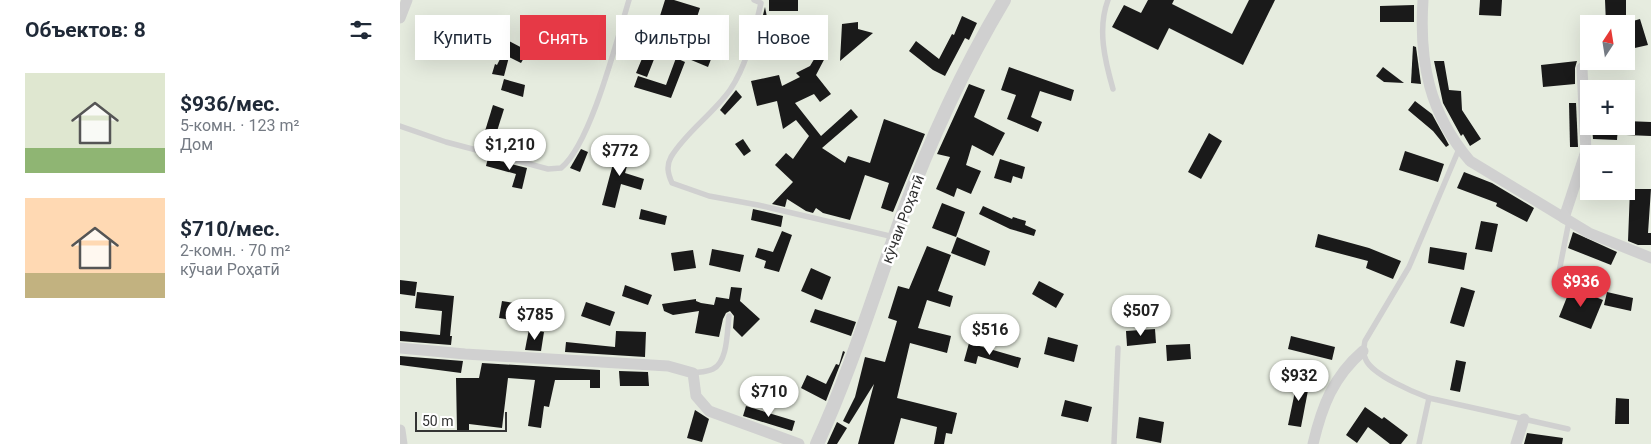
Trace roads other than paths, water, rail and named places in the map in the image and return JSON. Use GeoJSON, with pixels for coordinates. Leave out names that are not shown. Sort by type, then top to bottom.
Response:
{"type":"FeatureCollection","features":[{"type":"Feature","properties":{"kind":"street"},"geometry":{"type":"LineString","coordinates":[[400,18],[407,0]]}},
{"type":"Feature","properties":{"kind":"street","name":"кӯчаи Роҳатӣ"},"geometry":{"type":"LineString","coordinates":[[817,444],[845,383],[895,238],[920,173],[970,61],[1004,0]]}},
{"type":"Feature","properties":{"kind":"street"},"geometry":{"type":"LineString","coordinates":[[1423,0],[1427,76],[1432,101],[1459,149],[1470,161],[1485,172],[1566,220],[1589,233],[1651,258]]}},
{"type":"Feature","properties":{"kind":"street"},"geometry":{"type":"LineString","coordinates":[[1566,220],[1586,151],[1582,70]]}},
{"type":"Feature","properties":{"kind":"street"},"geometry":{"type":"LineString","coordinates":[[400,348],[465,354],[668,366],[692,373],[696,396],[709,411],[799,444]]}},
{"type":"Feature","properties":{"kind":"street"},"geometry":{"type":"LineString","coordinates":[[1314,444],[1324,404],[1334,382],[1348,364],[1363,351]]}},
{"type":"Feature","properties":{"kind":"street"},"geometry":{"type":"LineString","coordinates":[[1516,444],[1524,420]]}},
{"type":"Feature","properties":{"kind":"street"},"geometry":{"type":"LineString","coordinates":[[400,430],[402,444]]}},
{"type":"Feature","properties":{"kind":"lane"},"geometry":{"type":"LineString","coordinates":[[400,126],[446,142],[548,169],[561,168],[574,154],[586,130],[609,67],[628,0]]}},
{"type":"Feature","properties":{"kind":"lane"},"geometry":{"type":"LineString","coordinates":[[754,0],[762,2],[752,39],[730,90],[671,157],[668,175],[672,183],[709,196],[895,238]]}},
{"type":"Feature","properties":{"kind":"lane"},"geometry":{"type":"LineString","coordinates":[[1108,0],[1103,22],[1104,45],[1113,89]]}},
{"type":"Feature","properties":{"kind":"lane"},"geometry":{"type":"LineString","coordinates":[[1459,149],[1409,266],[1365,340],[1363,351],[1366,361],[1372,368],[1408,390],[1429,398],[1568,429]]}},
{"type":"Feature","properties":{"kind":"lane"},"geometry":{"type":"LineString","coordinates":[[1559,272],[1566,220]]}},
{"type":"Feature","properties":{"kind":"lane"},"geometry":{"type":"LineString","coordinates":[[692,373],[712,369],[720,362],[725,344],[728,316]]}},
{"type":"Feature","properties":{"kind":"lane"},"geometry":{"type":"LineString","coordinates":[[1114,444],[1118,348]]}},
{"type":"Feature","properties":{"kind":"lane"},"geometry":{"type":"LineString","coordinates":[[1420,444],[1429,398]]}}]}
